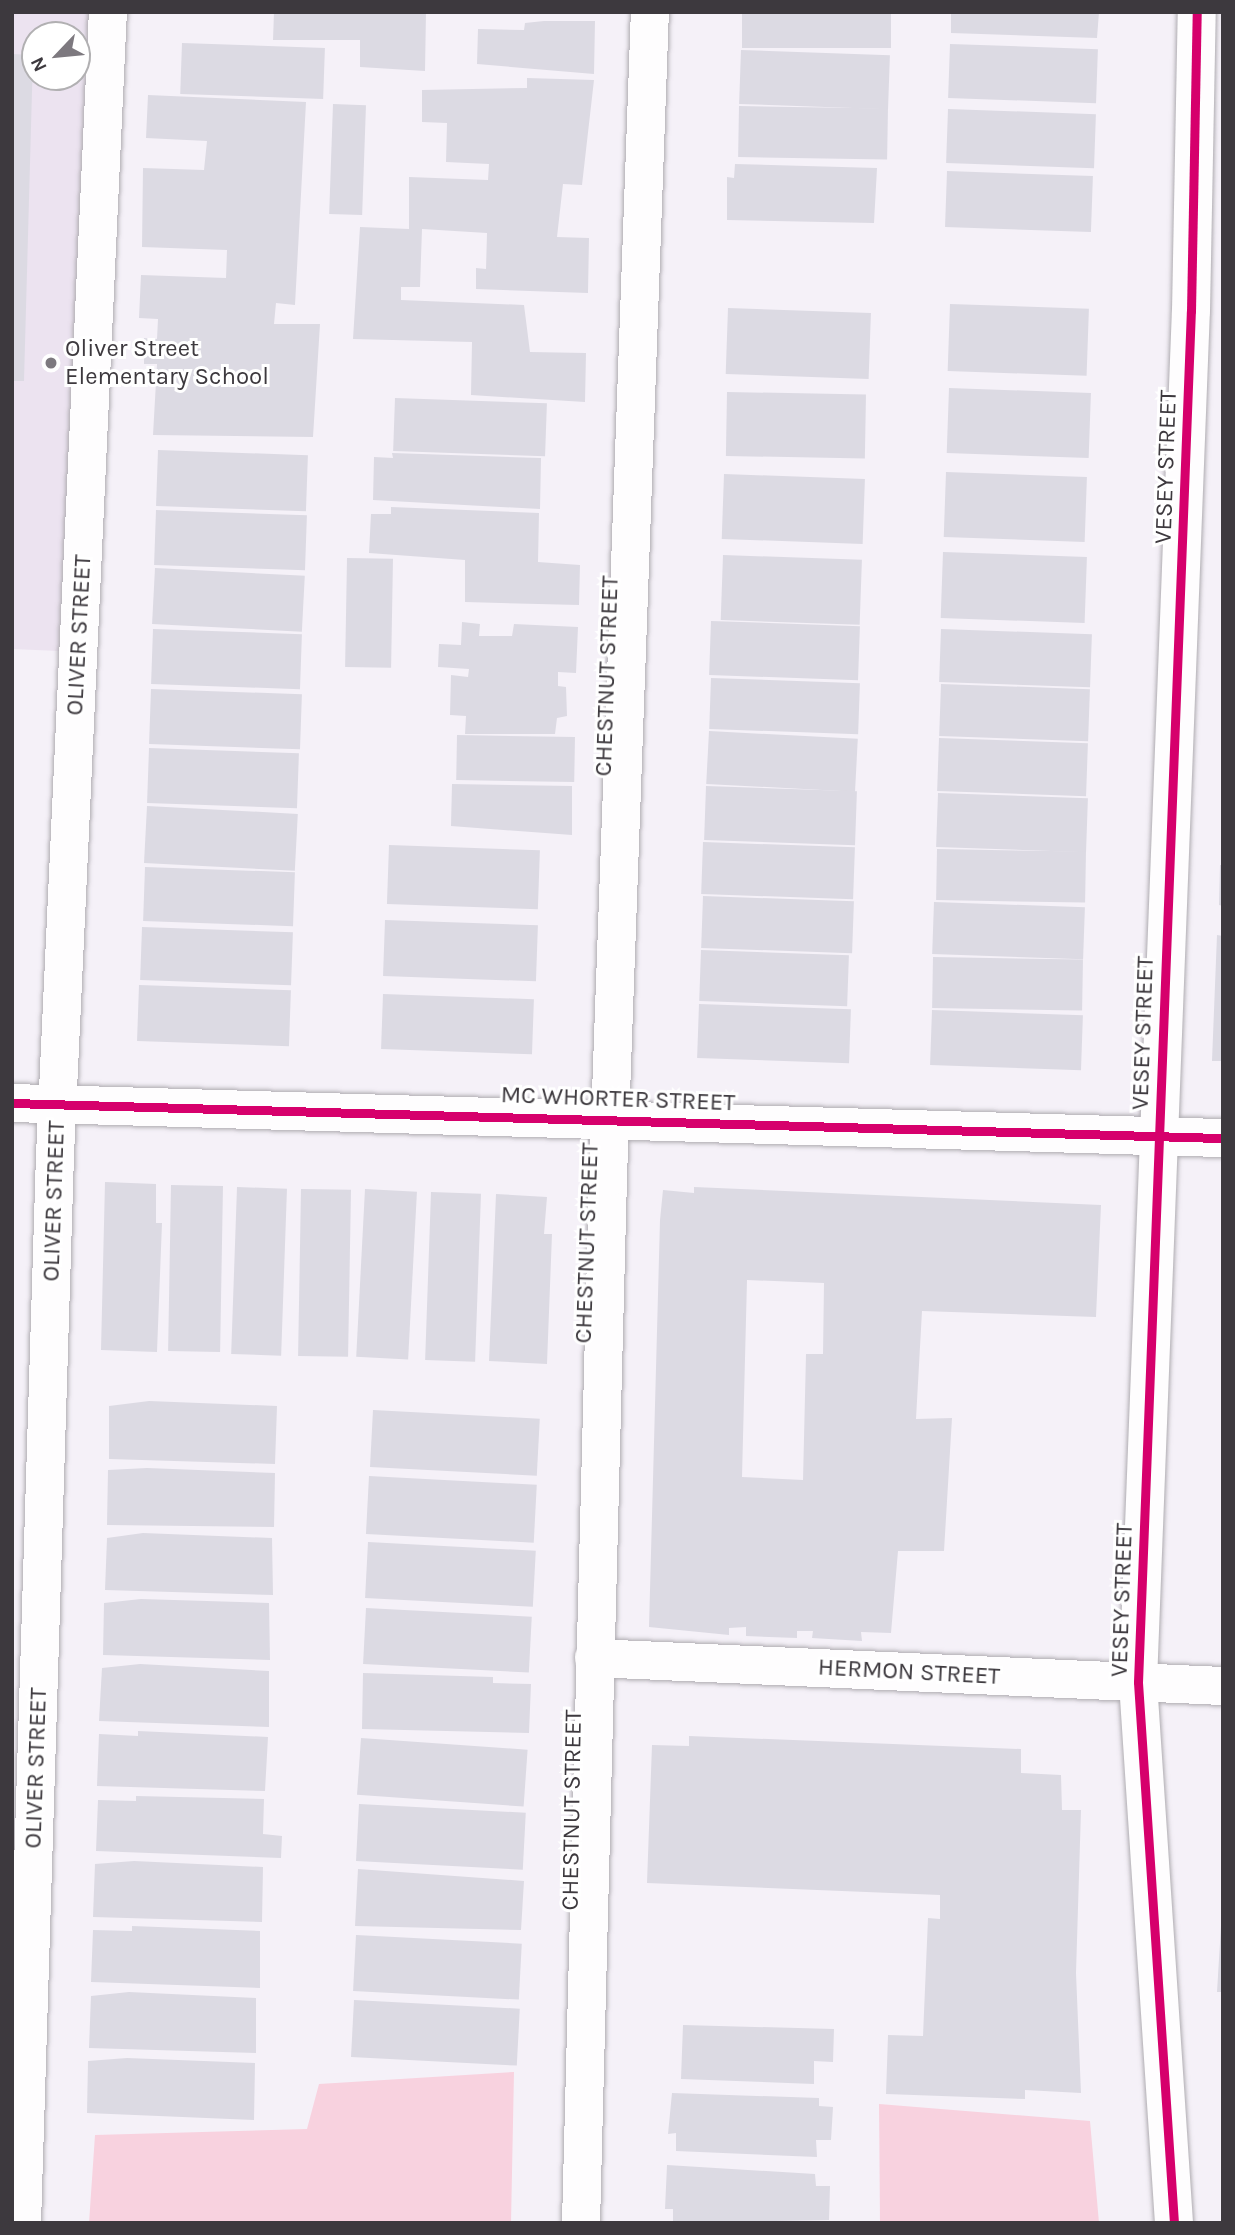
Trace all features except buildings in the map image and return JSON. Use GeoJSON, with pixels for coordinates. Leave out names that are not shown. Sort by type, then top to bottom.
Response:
{"type":"FeatureCollection","features":[{"type":"Feature","properties":{"kind":"street","name":"OLIVER STREET"},"geometry":{"type":"LineString","coordinates":[[22,2223],[57,1104],[108,12]]}},
{"type":"Feature","properties":{"kind":"street","name":"CHESTNUT STREET"},"geometry":{"type":"LineString","coordinates":[[581,2223],[610,1117],[650,12]]}},
{"type":"Feature","properties":{"kind":"street","name":"VESEY STREET"},"geometry":{"type":"LineString","coordinates":[[1174,2223],[1138,1682],[1197,12]]}},
{"type":"Feature","properties":{"kind":"street","name":"MC WHORTER STREET"},"geometry":{"type":"LineString","coordinates":[[12,1103],[610,1117],[1223,1138]]}},
{"type":"Feature","properties":{"kind":"street","name":"HERMON STREET"},"geometry":{"type":"LineString","coordinates":[[594,1658],[1223,1686]]}},
{"type":"Feature","properties":{"kind":"shaded area","name":"Oliver Street Elementary School"},"geometry":{"type":"Polygon","coordinates":[[[12,12],[100,12],[82,652],[12,649],[12,12]]]}},
{"type":"Feature","properties":{"kind":"shaded area"},"geometry":{"type":"Polygon","coordinates":[[[514,2072],[511,2223],[89,2223],[95,2135],[307,2129],[319,2084],[514,2072]]]}},
{"type":"Feature","properties":{"kind":"shaded area"},"geometry":{"type":"Polygon","coordinates":[[[879,2104],[1090,2121],[1099,2223],[880,2223],[879,2104]]]}},
{"type":"Feature","properties":{"kind":"cycle path"},"geometry":{"type":"LineString","coordinates":[[1174,2223],[1138,1682],[1191,311],[1197,12]]}},
{"type":"Feature","properties":{"kind":"cycle path"},"geometry":{"type":"LineString","coordinates":[[12,1103],[1223,1138]]}},
{"type":"Feature","properties":{"kind":"place","name":"Oliver Street Elementary School"},"geometry":{"type":"Point","coordinates":[51,363]}}]}
